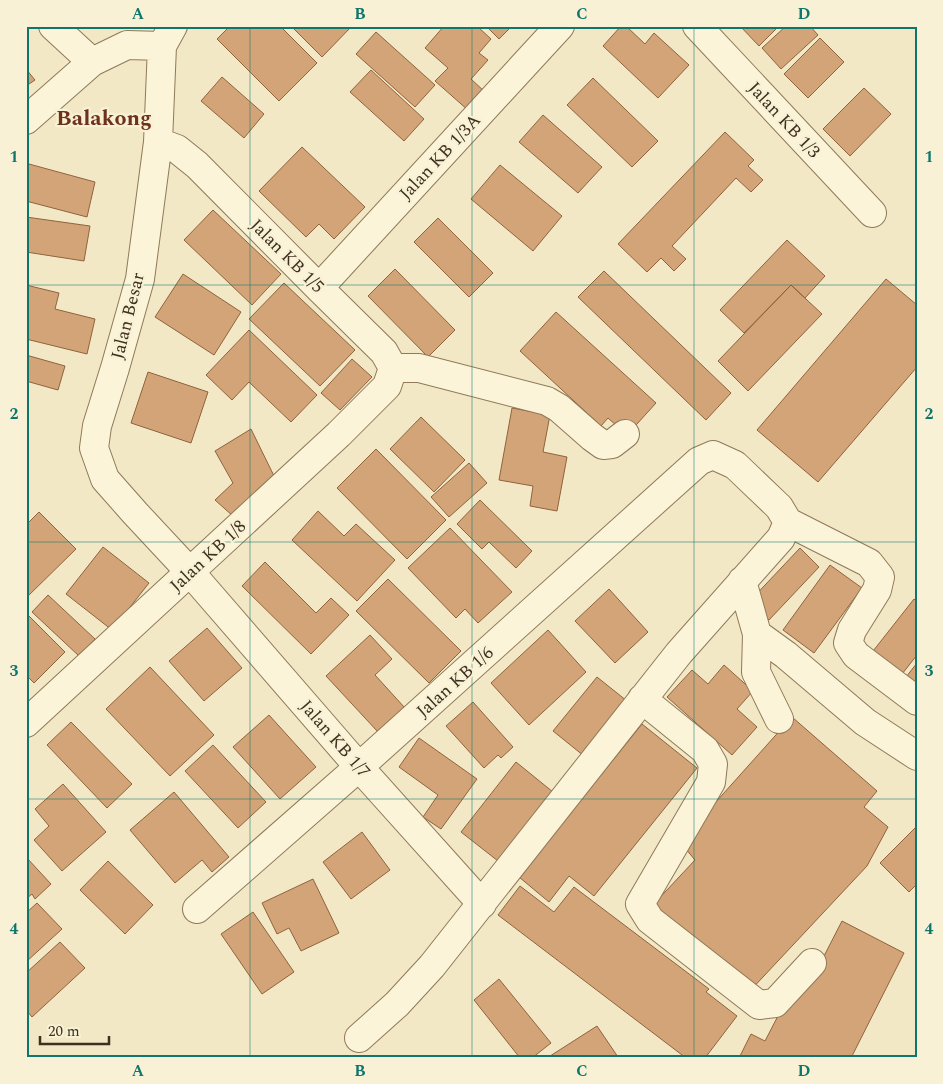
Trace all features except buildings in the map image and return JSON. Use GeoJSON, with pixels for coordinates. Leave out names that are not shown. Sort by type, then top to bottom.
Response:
{"type":"FeatureCollection","features":[{"type":"Feature","properties":{"kind":"street"},"geometry":{"type":"LineString","coordinates":[[54,26],[92,62]]}},
{"type":"Feature","properties":{"kind":"street","name":"Jalan KB 1/3A"},"geometry":{"type":"LineString","coordinates":[[319,288],[560,26]]}},
{"type":"Feature","properties":{"kind":"street","name":"Jalan KB 1/3"},"geometry":{"type":"LineString","coordinates":[[697,26],[872,214]]}},
{"type":"Feature","properties":{"kind":"street"},"geometry":{"type":"LineString","coordinates":[[26,120],[92,62],[127,45],[167,36]]}},
{"type":"Feature","properties":{"kind":"street","name":"Jalan Besar"},"geometry":{"type":"LineString","coordinates":[[167,36],[158,142],[140,279],[97,426],[94,448],[105,479],[190,572]]}},
{"type":"Feature","properties":{"kind":"street","name":"Jalan KB 1/5"},"geometry":{"type":"LineString","coordinates":[[158,142],[177,149],[197,165],[384,352],[390,377]]}},
{"type":"Feature","properties":{"kind":"street"},"geometry":{"type":"LineString","coordinates":[[390,377],[419,368],[547,401],[559,408],[603,445],[612,444],[625,434]]}},
{"type":"Feature","properties":{"kind":"street","name":"Jalan KB 1/8"},"geometry":{"type":"LineString","coordinates":[[26,724],[340,434],[390,377]]}},
{"type":"Feature","properties":{"kind":"street","name":"Jalan KB 1/6"},"geometry":{"type":"LineString","coordinates":[[196,909],[359,767],[699,461],[713,455],[735,466],[779,507],[788,522]]}},
{"type":"Feature","properties":{"kind":"street"},"geometry":{"type":"LineString","coordinates":[[360,1038],[397,1004],[432,966],[679,652],[780,538],[788,522],[869,563],[880,577],[877,590],[852,630],[848,643],[856,654],[917,701]]}},
{"type":"Feature","properties":{"kind":"street","name":"Jalan KB 1/7"},"geometry":{"type":"LineString","coordinates":[[190,572],[359,767],[482,904]]}},
{"type":"Feature","properties":{"kind":"street"},"geometry":{"type":"LineString","coordinates":[[742,581],[757,634],[756,672],[779,719]]}},
{"type":"Feature","properties":{"kind":"street"},"geometry":{"type":"LineString","coordinates":[[757,634],[786,655],[865,722],[917,756]]}},
{"type":"Feature","properties":{"kind":"street"},"geometry":{"type":"LineString","coordinates":[[642,699],[705,750],[713,764],[710,782],[640,904],[650,920],[759,1005],[775,1003],[812,963]]}},
{"type":"Feature","properties":{"kind":"district","name":"Balakong"},"geometry":{"type":"Point","coordinates":[104,118]}}]}
